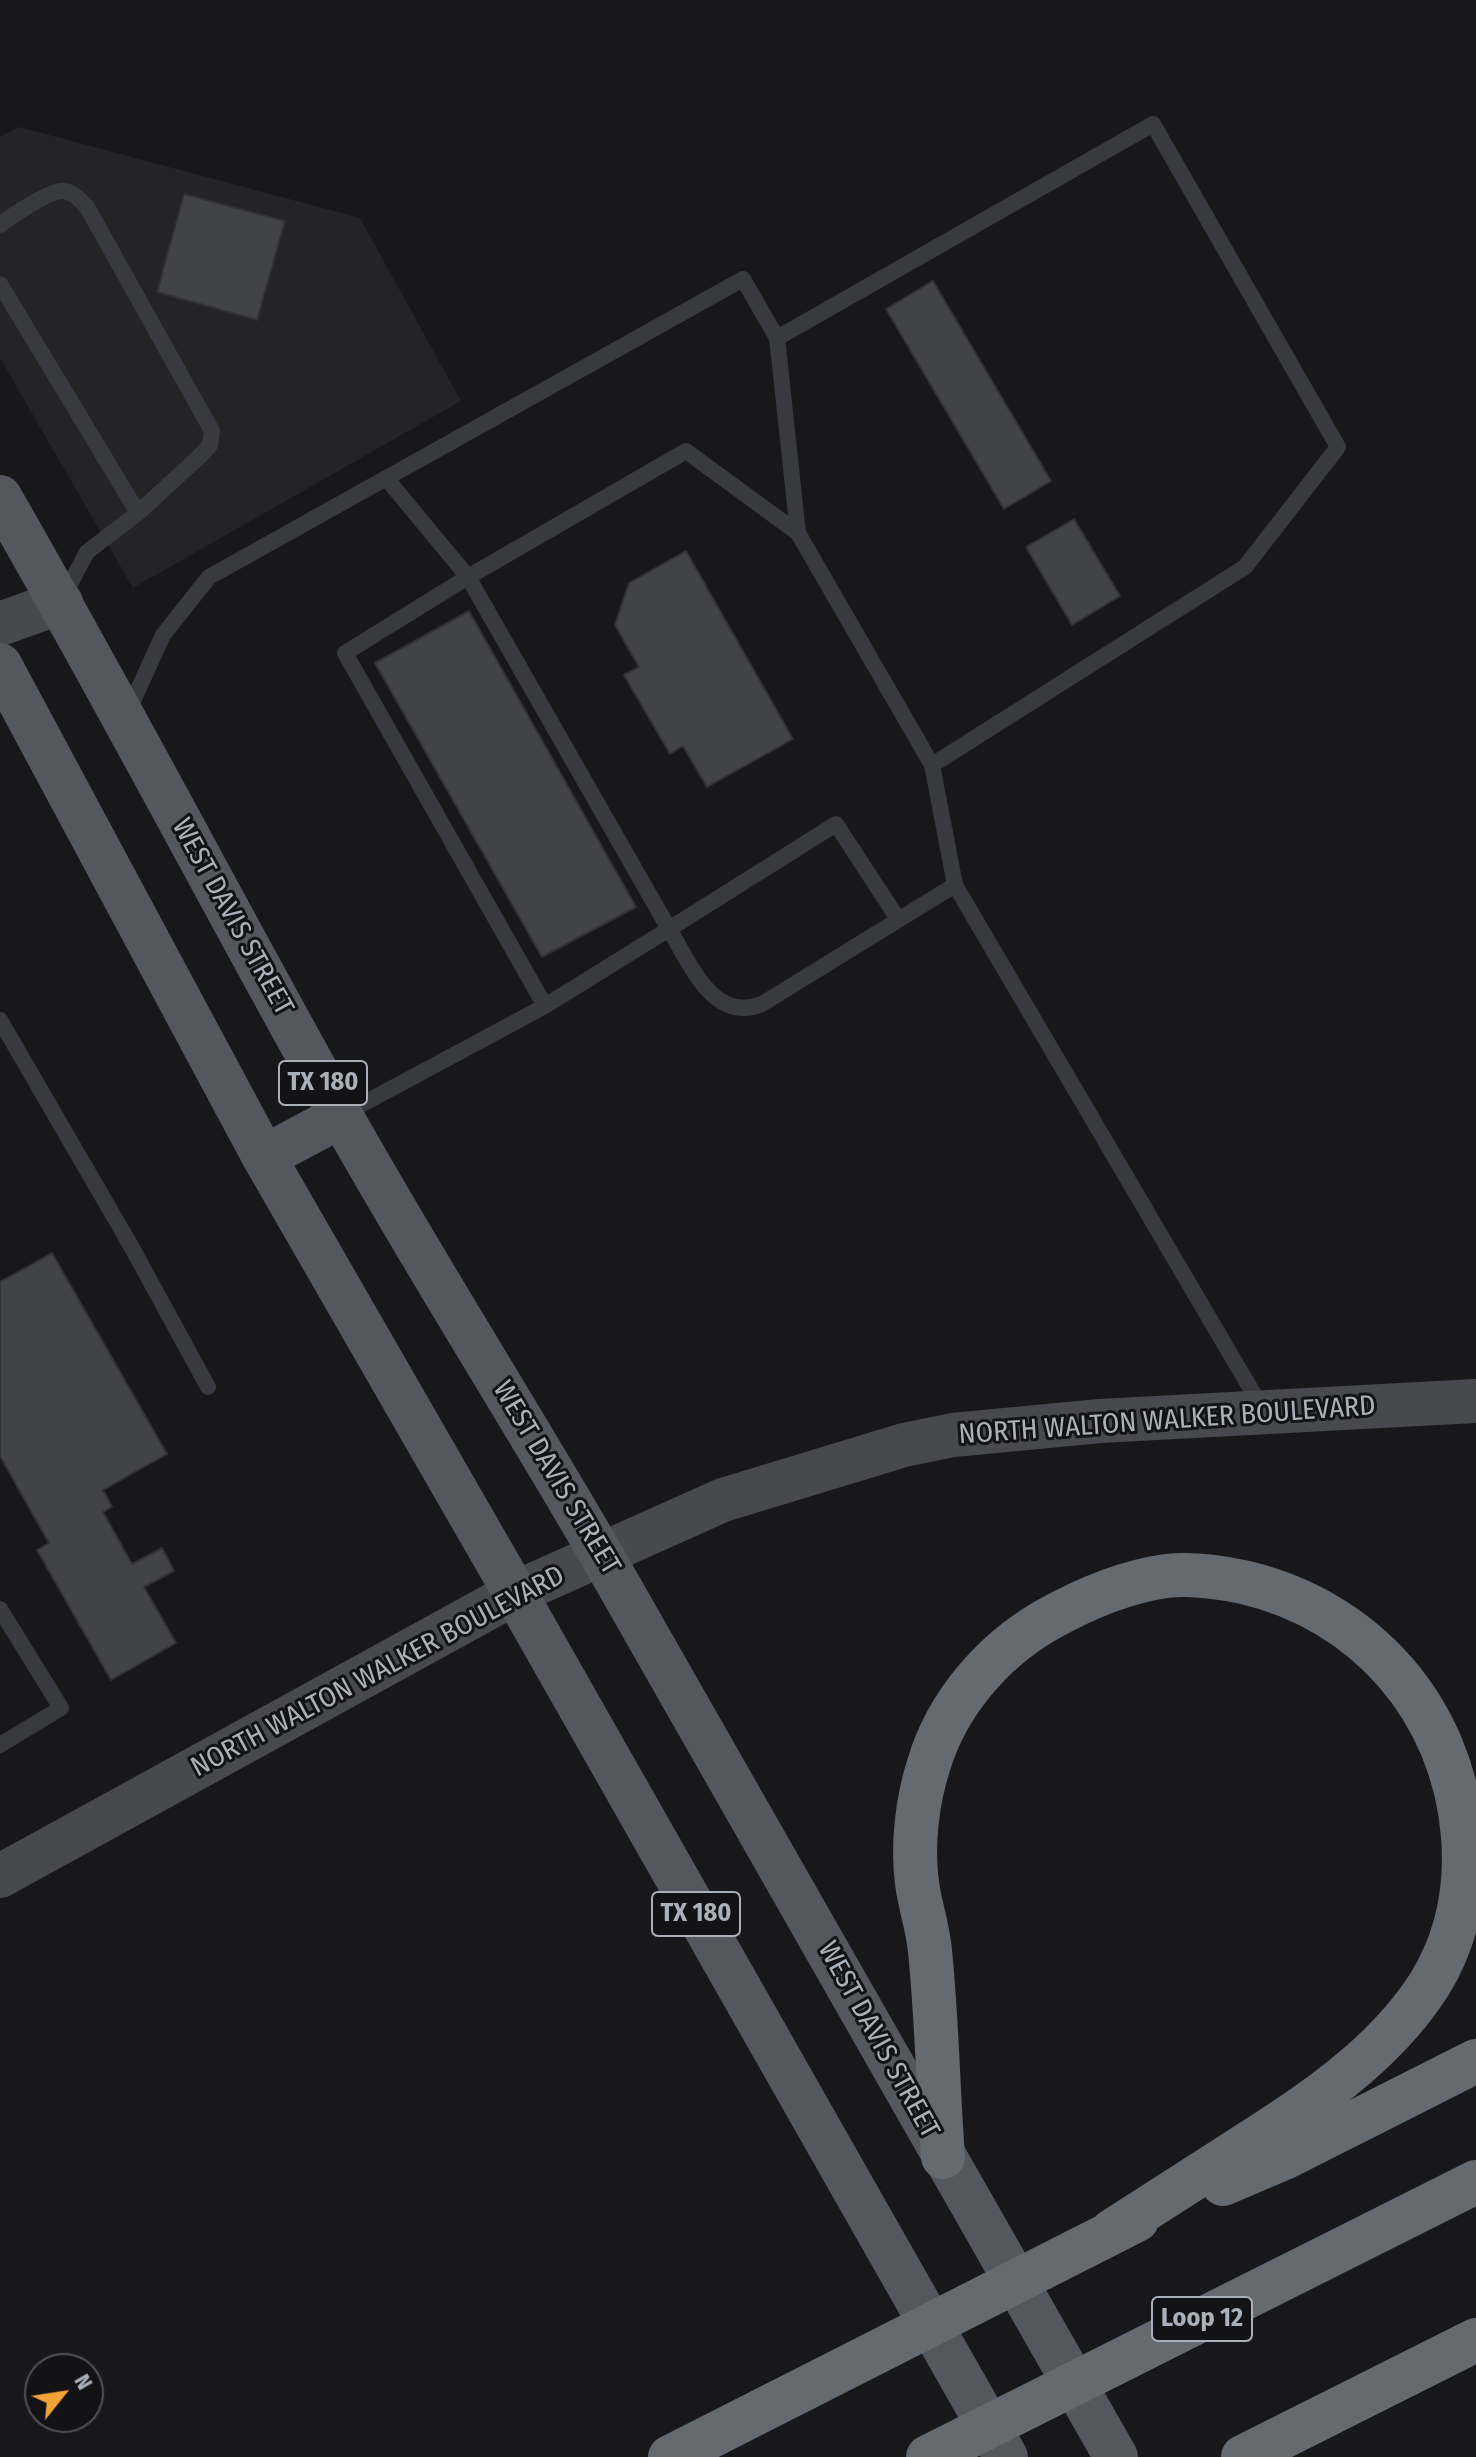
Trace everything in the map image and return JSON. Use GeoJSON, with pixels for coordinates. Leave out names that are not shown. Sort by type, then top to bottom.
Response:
{"type":"FeatureCollection","features":[{"type":"Feature","properties":{"kind":"highway"},"geometry":{"type":"LineString","coordinates":[[943,2157],[930,1948],[917,1880],[917,1818],[929,1763],[950,1715],[985,1668],[1021,1635],[1068,1608],[1118,1588],[1168,1576],[1220,1577],[1274,1589],[1328,1614],[1376,1651],[1416,1697],[1423,1710],[1444,1750],[1461,1808],[1465,1867],[1455,1929],[1430,1983],[1391,2035],[1334,2086],[1112,2231]]}},
{"type":"Feature","properties":{"kind":"highway"},"geometry":{"type":"LineString","coordinates":[[670,2457],[1112,2231],[1284,2158],[1476,2061]]}},
{"type":"Feature","properties":{"kind":"highway","name":"Loop 12"},"geometry":{"type":"LineString","coordinates":[[928,2457],[1476,2182]]}},
{"type":"Feature","properties":{"kind":"highway"},"geometry":{"type":"LineString","coordinates":[[1243,2457],[1476,2340]]}},
{"type":"Feature","properties":{"kind":"main road","name":"WEST DAVIS STREET"},"geometry":{"type":"LineString","coordinates":[[0,497],[61,602],[341,1116],[602,1555],[1116,2457]]}},
{"type":"Feature","properties":{"kind":"main road"},"geometry":{"type":"LineString","coordinates":[[0,624],[61,602]]}},
{"type":"Feature","properties":{"kind":"main road","name":"TX 180"},"geometry":{"type":"LineString","coordinates":[[0,665],[264,1157],[1006,2457]]}},
{"type":"Feature","properties":{"kind":"main road"},"geometry":{"type":"LineString","coordinates":[[264,1157],[341,1116]]}},
{"type":"Feature","properties":{"kind":"main road","name":"NORTH WALTON WALKER BOULEVARD"},"geometry":{"type":"LineString","coordinates":[[0,1876],[515,1593],[723,1500],[953,1435],[1100,1421],[1476,1401]]}},
{"type":"Feature","properties":{"kind":"lane"},"geometry":{"type":"LineString","coordinates":[[777,338],[1153,124],[1338,447],[1245,567],[932,765]]}},
{"type":"Feature","properties":{"kind":"lane"},"geometry":{"type":"LineString","coordinates":[[0,225],[14,213],[61,191],[74,194],[87,207],[212,431],[210,445],[200,456],[138,513],[87,552],[61,602]]}},
{"type":"Feature","properties":{"kind":"lane"},"geometry":{"type":"LineString","coordinates":[[124,719],[163,635],[209,577],[743,279],[777,338],[798,533]]}},
{"type":"Feature","properties":{"kind":"lane"},"geometry":{"type":"LineString","coordinates":[[0,284],[138,513]]}},
{"type":"Feature","properties":{"kind":"lane"},"geometry":{"type":"LineString","coordinates":[[545,1006],[345,653],[468,577],[686,451],[798,533],[932,765],[955,885],[1264,1412]]}},
{"type":"Feature","properties":{"kind":"lane"},"geometry":{"type":"LineString","coordinates":[[386,478],[468,577],[669,929],[708,991],[731,1007],[747,1010],[762,1004],[955,885]]}},
{"type":"Feature","properties":{"kind":"lane"},"geometry":{"type":"LineString","coordinates":[[341,1116],[545,1006],[836,824],[898,919]]}},
{"type":"Feature","properties":{"kind":"lane"},"geometry":{"type":"LineString","coordinates":[[0,1020],[131,1246],[208,1387]]}},
{"type":"Feature","properties":{"kind":"lane"},"geometry":{"type":"LineString","coordinates":[[0,1609],[61,1708],[0,1745]]}},
{"type":"Feature","properties":{"kind":"shaded area"},"geometry":{"type":"Polygon","coordinates":[[[19,127],[360,218],[461,401],[133,588],[0,358],[0,137],[19,127]]]}},
{"type":"Feature","properties":{"kind":"building"},"geometry":{"type":"Polygon","coordinates":[[[184,194],[285,221],[257,320],[157,292],[184,194]]]}},
{"type":"Feature","properties":{"kind":"building"},"geometry":{"type":"Polygon","coordinates":[[[933,281],[1051,481],[1004,509],[886,309],[933,281]]]}},
{"type":"Feature","properties":{"kind":"building"},"geometry":{"type":"Polygon","coordinates":[[[1074,519],[1120,596],[1072,625],[1026,547],[1074,519]]]}},
{"type":"Feature","properties":{"kind":"building"},"geometry":{"type":"Polygon","coordinates":[[[686,551],[793,739],[707,787],[683,746],[670,754],[624,675],[639,667],[615,625],[629,583],[686,551]]]}},
{"type":"Feature","properties":{"kind":"building"},"geometry":{"type":"Polygon","coordinates":[[[469,611],[636,907],[542,957],[375,663],[469,611]]]}},
{"type":"Feature","properties":{"kind":"building"},"geometry":{"type":"Polygon","coordinates":[[[52,1253],[167,1454],[103,1490],[112,1507],[103,1512],[132,1564],[162,1548],[174,1571],[144,1587],[176,1643],[111,1680],[37,1550],[49,1543],[0,1456],[0,1282],[52,1253]]]}}]}
